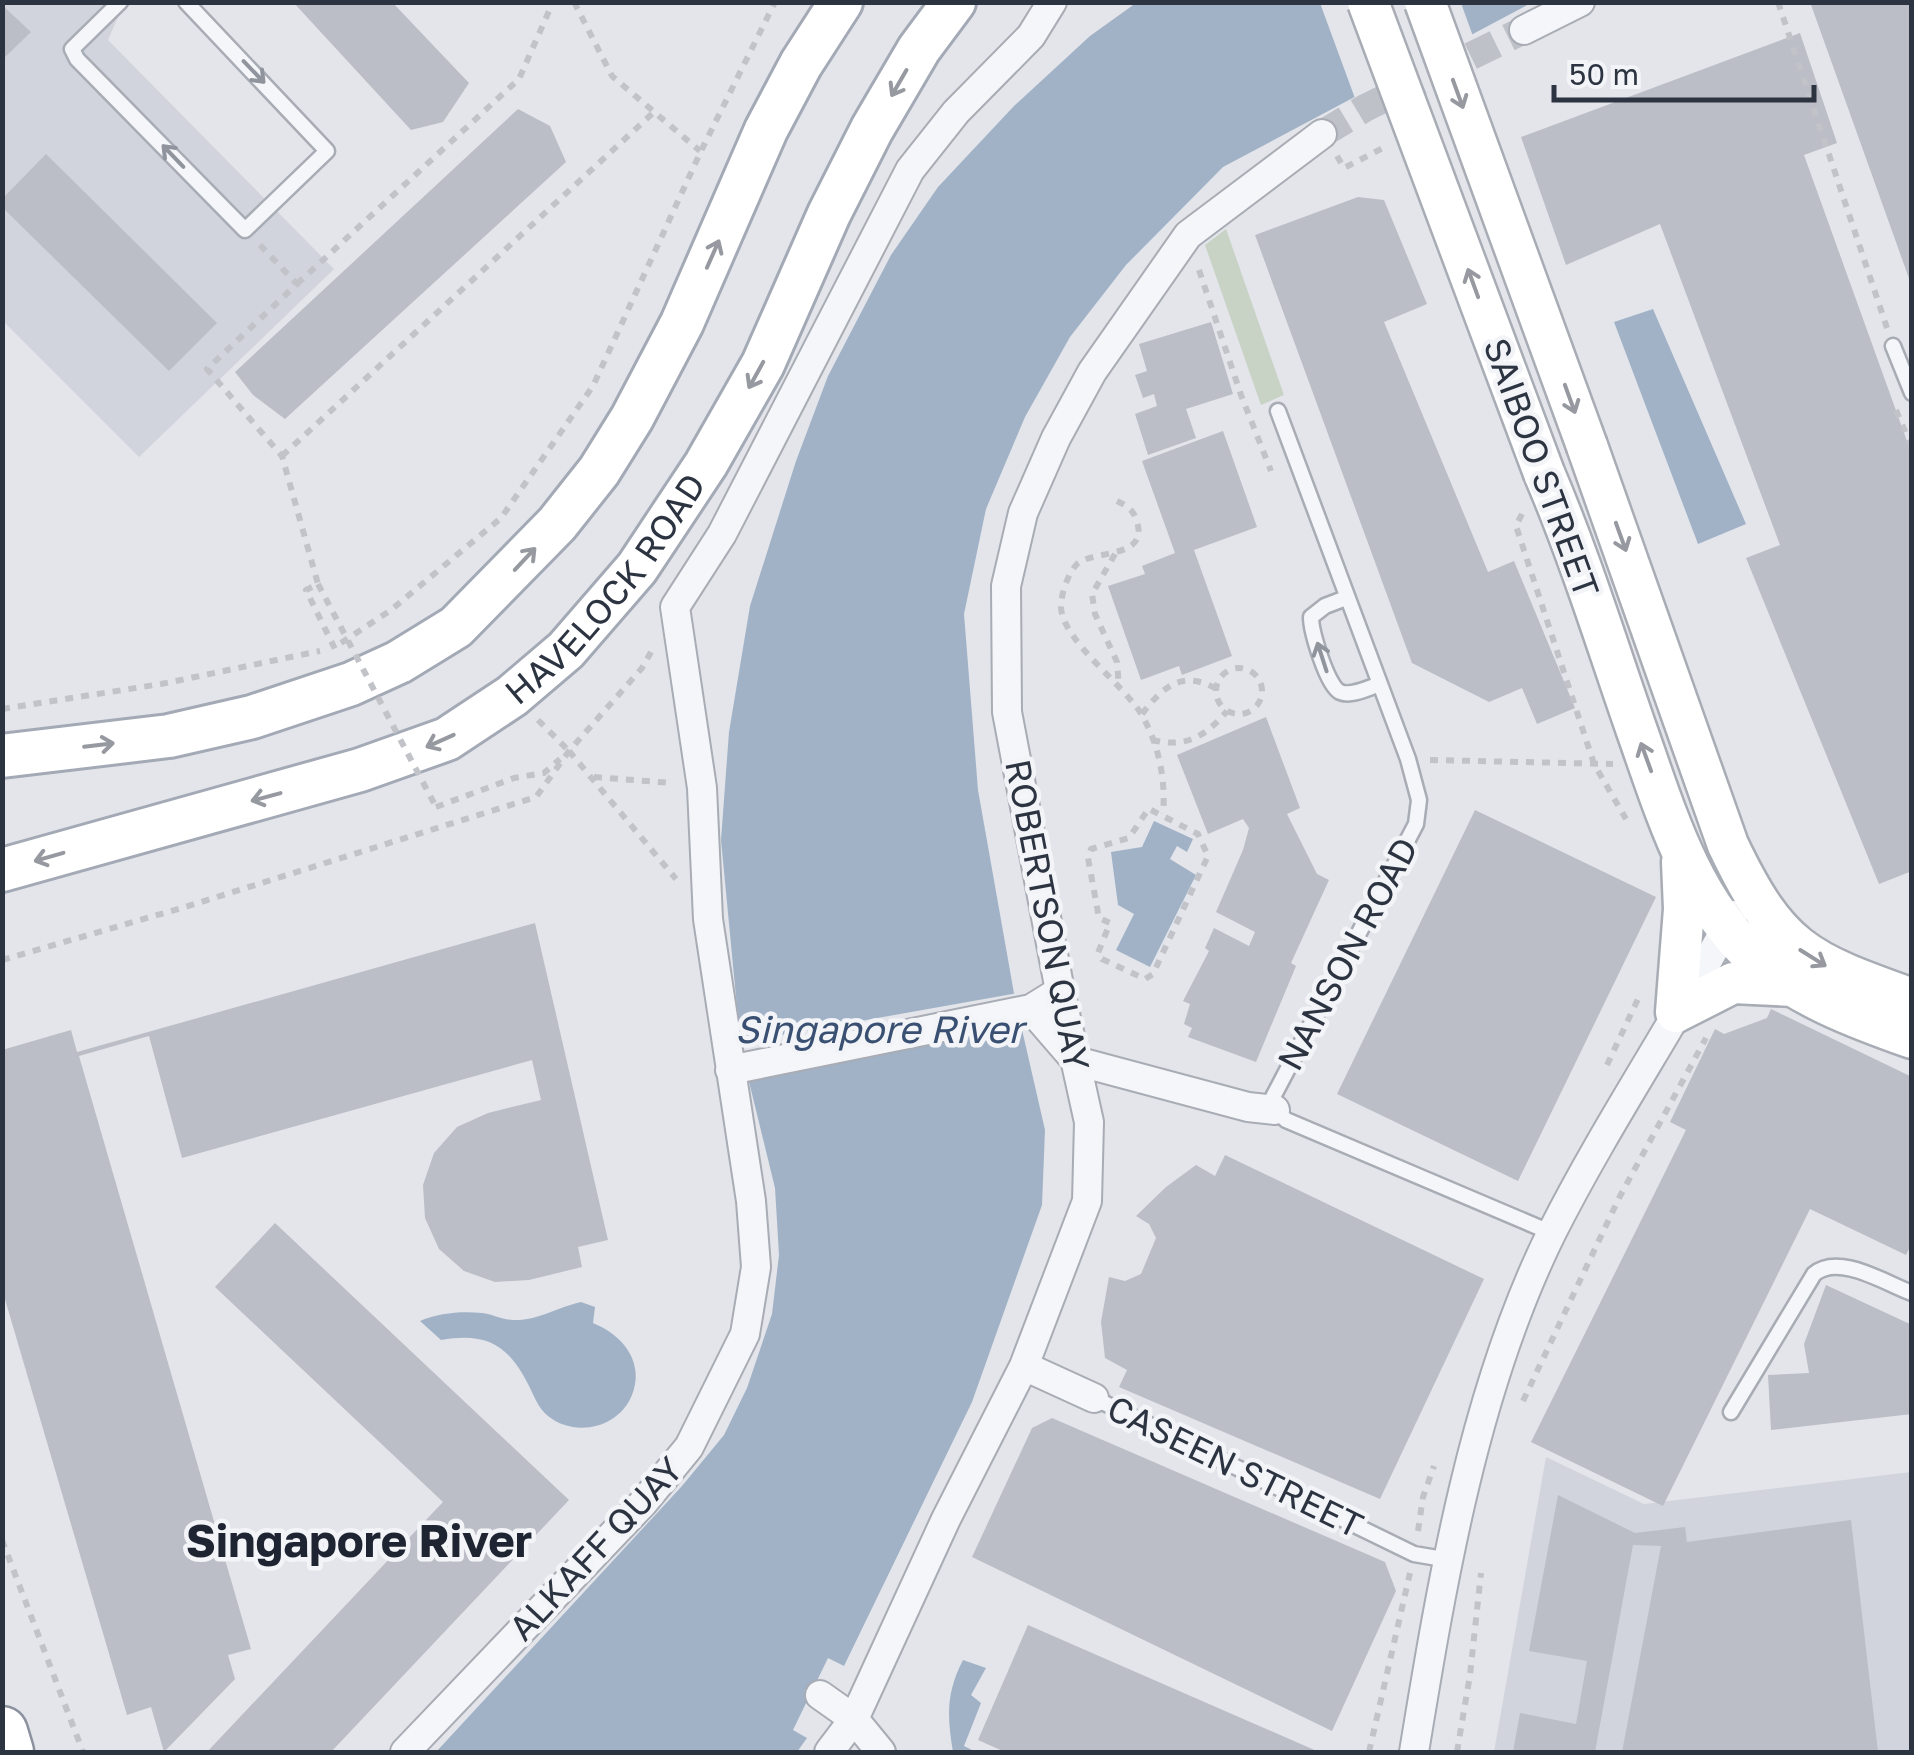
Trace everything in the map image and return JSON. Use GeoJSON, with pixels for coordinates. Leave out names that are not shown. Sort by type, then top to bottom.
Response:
{"type":"FeatureCollection","features":[{"type":"Feature","properties":{"kind":"highway"},"geometry":{"type":"LineString","coordinates":[[2,1732],[8,1752]]}},
{"type":"Feature","properties":{"kind":"main road","name":"HAVELOCK ROAD"},"geometry":{"type":"LineString","coordinates":[[2,756],[169,736],[252,717],[352,684],[399,662],[456,627],[557,524],[632,418],[682,323],[766,130],[801,64],[842,2]]}},
{"type":"Feature","properties":{"kind":"main road","name":"HAVELOCK ROAD"},"geometry":{"type":"LineString","coordinates":[[2,870],[360,770],[447,739],[512,696],[566,650],[637,568],[706,464],[763,364],[872,129],[919,50],[954,2]]}},
{"type":"Feature","properties":{"kind":"street"},"geometry":{"type":"LineString","coordinates":[[675,606],[722,534],[764,457],[910,170],[956,112],[1031,36],[1052,2]]}},
{"type":"Feature","properties":{"kind":"street","name":"SAIBOO STREET"},"geometry":{"type":"LineString","coordinates":[[1368,2],[1681,848],[1701,890],[1726,927],[1756,959],[1793,986]]}},
{"type":"Feature","properties":{"kind":"street","name":"SAIBOO STREET"},"geometry":{"type":"LineString","coordinates":[[1424,2],[1728,845],[1748,887],[1790,943],[1821,964],[1912,999]]}},
{"type":"Feature","properties":{"kind":"street"},"geometry":{"type":"LineString","coordinates":[[1524,30],[1580,2]]}},
{"type":"Feature","properties":{"kind":"street","name":"ROBERTSON QUAY"},"geometry":{"type":"LineString","coordinates":[[829,1752],[854,1719],[946,1520],[1024,1366],[1087,1201],[1089,1122],[1006,712],[1006,586],[1023,513],[1056,438],[1092,372],[1188,234],[1322,134]]}},
{"type":"Feature","properties":{"kind":"street","name":"ALKAFF QUAY"},"geometry":{"type":"LineString","coordinates":[[405,1752],[630,1517],[689,1447],[745,1334],[756,1267],[751,1201],[708,918],[702,788],[675,606]]}},
{"type":"Feature","properties":{"kind":"street"},"geometry":{"type":"LineString","coordinates":[[1681,848],[1692,1023]]}},
{"type":"Feature","properties":{"kind":"street"},"geometry":{"type":"LineString","coordinates":[[1692,1023],[1726,927],[1748,887]]}},
{"type":"Feature","properties":{"kind":"street"},"geometry":{"type":"LineString","coordinates":[[1414,1752],[1449,1560],[1495,1372],[1552,1234],[1692,1023],[1733,983],[1793,986],[1862,1020],[1912,1038]]}},
{"type":"Feature","properties":{"kind":"street"},"geometry":{"type":"LineString","coordinates":[[730,1070],[1031,1009],[1060,992]]}},
{"type":"Feature","properties":{"kind":"street"},"geometry":{"type":"LineString","coordinates":[[1031,1009],[1076,1061]]}},
{"type":"Feature","properties":{"kind":"street","name":"NANSON ROAD"},"geometry":{"type":"LineString","coordinates":[[1076,1061],[1248,1107],[1275,1110]]}},
{"type":"Feature","properties":{"kind":"street","name":"CASEEN STREET"},"geometry":{"type":"LineString","coordinates":[[1024,1366],[1094,1398]]}},
{"type":"Feature","properties":{"kind":"street"},"geometry":{"type":"LineString","coordinates":[[820,1695],[854,1719],[880,1752]]}},
{"type":"Feature","properties":{"kind":"lane"},"geometry":{"type":"LineString","coordinates":[[120,2],[72,49],[76,59],[245,230],[327,151],[186,2]]}},
{"type":"Feature","properties":{"kind":"lane"},"geometry":{"type":"LineString","coordinates":[[1893,346],[1912,393]]}},
{"type":"Feature","properties":{"kind":"lane","name":"NANSON ROAD"},"geometry":{"type":"LineString","coordinates":[[1278,412],[1408,760],[1419,800],[1416,824],[1273,1097],[1275,1110],[1286,1120],[1552,1234]]}},
{"type":"Feature","properties":{"kind":"lane"},"geometry":{"type":"LineString","coordinates":[[1346,598],[1312,617],[1330,683],[1350,694],[1380,684]]}},
{"type":"Feature","properties":{"kind":"lane"},"geometry":{"type":"LineString","coordinates":[[1731,1412],[1820,1269],[1840,1265],[1912,1293]]}},
{"type":"Feature","properties":{"kind":"lane","name":"CASEEN STREET"},"geometry":{"type":"LineString","coordinates":[[1094,1398],[1414,1554],[1449,1560]]}},
{"type":"Feature","properties":{"kind":"path"},"geometry":{"type":"LineString","coordinates":[[553,2],[519,79],[206,369],[282,456],[318,584],[436,806],[514,778],[544,773],[569,751]]}},
{"type":"Feature","properties":{"kind":"path"},"geometry":{"type":"LineString","coordinates":[[574,2],[612,76],[700,152]]}},
{"type":"Feature","properties":{"kind":"path"},"geometry":{"type":"LineString","coordinates":[[2,709],[161,684],[334,648],[390,610],[501,518],[593,386],[700,152],[775,2]]}},
{"type":"Feature","properties":{"kind":"path"},"geometry":{"type":"LineString","coordinates":[[1778,2],[1893,346]]}},
{"type":"Feature","properties":{"kind":"path"},"geometry":{"type":"LineString","coordinates":[[282,456],[654,112]]}},
{"type":"Feature","properties":{"kind":"path"},"geometry":{"type":"LineString","coordinates":[[1322,134],[1344,168],[1416,132]]}},
{"type":"Feature","properties":{"kind":"path"},"geometry":{"type":"LineString","coordinates":[[245,230],[297,284]]}},
{"type":"Feature","properties":{"kind":"path"},"geometry":{"type":"LineString","coordinates":[[1544,473],[1516,526],[1594,764],[1632,828]]}},
{"type":"Feature","properties":{"kind":"path"},"geometry":{"type":"LineString","coordinates":[[1117,501],[1129,507],[1139,528],[1135,540],[1124,551],[1089,556],[1074,566],[1063,592],[1061,610],[1072,633],[1142,714],[1162,773],[1163,814]]}},
{"type":"Feature","properties":{"kind":"path"},"geometry":{"type":"LineString","coordinates":[[1114,554],[1092,594],[1095,614],[1117,662],[1119,689]]}},
{"type":"Feature","properties":{"kind":"path"},"geometry":{"type":"LineString","coordinates":[[318,584],[306,590],[334,648]]}},
{"type":"Feature","properties":{"kind":"path"},"geometry":{"type":"LineString","coordinates":[[2,960],[185,908],[536,798],[569,751],[642,668],[675,606]]}},
{"type":"Feature","properties":{"kind":"path"},"geometry":{"type":"LineString","coordinates":[[1232,668],[1246,668],[1258,675],[1263,686],[1262,700],[1240,715],[1227,712],[1218,702],[1216,688],[1221,675],[1232,668]]}},
{"type":"Feature","properties":{"kind":"path"},"geometry":{"type":"LineString","coordinates":[[1142,714],[1168,686],[1200,680],[1216,688]]}},
{"type":"Feature","properties":{"kind":"path"},"geometry":{"type":"LineString","coordinates":[[1152,740],[1172,745],[1187,743],[1204,735],[1227,712]]}},
{"type":"Feature","properties":{"kind":"path"},"geometry":{"type":"LineString","coordinates":[[569,751],[708,918]]}},
{"type":"Feature","properties":{"kind":"path"},"geometry":{"type":"LineString","coordinates":[[1408,760],[1649,765]]}},
{"type":"Feature","properties":{"kind":"path"},"geometry":{"type":"LineString","coordinates":[[593,777],[664,782]]}},
{"type":"Feature","properties":{"kind":"path"},"geometry":{"type":"LineString","coordinates":[[1146,812],[1163,814],[1198,834],[1208,856],[1153,974],[1145,979],[1102,959],[1098,953],[1110,924],[1099,918],[1088,858],[1090,849],[1129,838],[1146,812]]}},
{"type":"Feature","properties":{"kind":"path"},"geometry":{"type":"LineString","coordinates":[[1600,1079],[1643,988]]}},
{"type":"Feature","properties":{"kind":"path"},"geometry":{"type":"LineString","coordinates":[[1520,1408],[1620,1198],[1692,1023]]}},
{"type":"Feature","properties":{"kind":"path"},"geometry":{"type":"LineString","coordinates":[[1369,1752],[1414,1554],[1423,1497],[1436,1460]]}},
{"type":"Feature","properties":{"kind":"path"},"geometry":{"type":"LineString","coordinates":[[2,1540],[83,1752]]}},
{"type":"Feature","properties":{"kind":"path"},"geometry":{"type":"LineString","coordinates":[[1457,1752],[1470,1676],[1481,1565]]}},
{"type":"Feature","properties":{"kind":"shaded area"},"geometry":{"type":"Polygon","coordinates":[[[2,3],[124,3],[108,40],[334,269],[139,457],[3,321],[2,3]]]}},
{"type":"Feature","properties":{"kind":"shaded area"},"geometry":{"type":"Polygon","coordinates":[[[1546,1457],[1644,1504],[1911,1472],[1911,1752],[1494,1752],[1546,1457]]]}},
{"type":"Feature","properties":{"kind":"green space"},"geometry":{"type":"Polygon","coordinates":[[[1226,229],[1284,395],[1261,405],[1205,245],[1226,229]]]}},
{"type":"Feature","properties":{"kind":"water","name":"Singapore River"},"geometry":{"type":"Polygon","coordinates":[[[1136,3],[1531,3],[1223,167],[1126,265],[1070,337],[1025,417],[986,509],[964,614],[978,790],[1015,999],[1045,1130],[1042,1205],[972,1402],[844,1666],[828,1658],[793,1730],[807,1738],[797,1752],[436,1752],[682,1486],[724,1435],[747,1388],[772,1314],[779,1255],[775,1188],[741,1049],[721,840],[729,732],[750,606],[796,461],[828,376],[891,255],[938,187],[1014,106],[1090,36],[1136,3]]]}},
{"type":"Feature","properties":{"kind":"water"},"geometry":{"type":"Polygon","coordinates":[[[1653,309],[1746,524],[1698,544],[1614,322],[1653,309]]]}},
{"type":"Feature","properties":{"kind":"water"},"geometry":{"type":"Polygon","coordinates":[[[1154,821],[1193,839],[1187,852],[1177,846],[1170,859],[1196,875],[1150,967],[1116,950],[1134,914],[1118,905],[1111,852],[1142,847],[1154,821]]]}},
{"type":"Feature","properties":{"kind":"water"},"geometry":{"type":"Polygon","coordinates":[[[581,1302],[595,1307],[593,1323],[622,1342],[635,1371],[632,1395],[626,1406],[607,1422],[583,1428],[559,1423],[544,1412],[512,1359],[494,1344],[470,1338],[441,1340],[420,1321],[466,1312],[522,1320],[581,1302]]]}},
{"type":"Feature","properties":{"kind":"water"},"geometry":{"type":"Polygon","coordinates":[[[963,1660],[986,1668],[971,1695],[981,1703],[964,1746],[976,1752],[953,1752],[951,1739],[951,1694],[963,1660]]]}},
{"type":"Feature","properties":{"kind":"pier"},"geometry":{"type":"Polygon","coordinates":[[[1320,3],[1461,3],[1474,39],[1356,101],[1320,3]]]}},
{"type":"Feature","properties":{"kind":"pier"},"geometry":{"type":"Polygon","coordinates":[[[1018,993],[1025,1023],[742,1073],[737,1043],[1018,993]]]}},
{"type":"Feature","properties":{"kind":"building"},"geometry":{"type":"Polygon","coordinates":[[[293,2],[392,2],[469,83],[443,122],[411,130],[293,2]]]}},
{"type":"Feature","properties":{"kind":"building"},"geometry":{"type":"Polygon","coordinates":[[[1810,2],[1912,2],[1912,284],[1911,284],[1810,2]]]}},
{"type":"Feature","properties":{"kind":"building"},"geometry":{"type":"Polygon","coordinates":[[[2,5],[31,32],[2,60],[2,5]]]}},
{"type":"Feature","properties":{"kind":"building"},"geometry":{"type":"Polygon","coordinates":[[[1800,33],[1837,143],[1804,155],[1912,455],[1912,871],[1879,884],[1746,558],[1780,545],[1660,224],[1566,265],[1521,137],[1800,33]]]}},
{"type":"Feature","properties":{"kind":"building"},"geometry":{"type":"Polygon","coordinates":[[[518,109],[550,126],[566,162],[285,419],[253,395],[235,372],[518,109]]]}},
{"type":"Feature","properties":{"kind":"building"},"geometry":{"type":"Polygon","coordinates":[[[46,154],[217,323],[169,371],[2,207],[2,199],[46,154]]]}},
{"type":"Feature","properties":{"kind":"building"},"geometry":{"type":"Polygon","coordinates":[[[1358,197],[1384,200],[1427,304],[1384,322],[1488,572],[1514,561],[1575,708],[1537,724],[1522,688],[1489,702],[1412,663],[1255,235],[1358,197]]]}},
{"type":"Feature","properties":{"kind":"building"},"geometry":{"type":"Polygon","coordinates":[[[1211,322],[1233,394],[1186,409],[1196,438],[1148,455],[1135,414],[1157,406],[1154,394],[1143,398],[1135,375],[1147,371],[1139,344],[1211,322]]]}},
{"type":"Feature","properties":{"kind":"building"},"geometry":{"type":"Polygon","coordinates":[[[1223,431],[1257,527],[1194,550],[1232,656],[1182,675],[1179,666],[1141,680],[1108,586],[1145,574],[1142,566],[1175,553],[1142,461],[1223,431]]]}},
{"type":"Feature","properties":{"kind":"building"},"geometry":{"type":"Polygon","coordinates":[[[1266,717],[1300,808],[1287,814],[1317,874],[1329,880],[1291,963],[1296,966],[1256,1062],[1188,1037],[1192,1028],[1184,1024],[1190,1004],[1183,1001],[1209,951],[1205,948],[1214,928],[1249,946],[1255,932],[1216,912],[1249,828],[1243,819],[1208,834],[1177,755],[1266,717]]]}},
{"type":"Feature","properties":{"kind":"building"},"geometry":{"type":"Polygon","coordinates":[[[1475,810],[1656,897],[1518,1181],[1337,1094],[1475,810]]]}},
{"type":"Feature","properties":{"kind":"building"},"geometry":{"type":"Polygon","coordinates":[[[535,923],[608,1240],[578,1247],[582,1267],[529,1280],[495,1282],[464,1271],[439,1249],[425,1218],[423,1185],[434,1153],[457,1127],[488,1113],[541,1100],[532,1060],[182,1158],[149,1036],[79,1056],[251,1649],[228,1655],[235,1679],[164,1752],[151,1707],[127,1715],[2,1289],[2,1050],[71,1030],[77,1052],[535,923]]]}},
{"type":"Feature","properties":{"kind":"building"},"geometry":{"type":"Polygon","coordinates":[[[1771,1009],[1912,1077],[1912,1243],[1906,1255],[1810,1209],[1663,1506],[1531,1442],[1686,1130],[1670,1122],[1715,1029],[1724,1034],[1767,1018],[1771,1009]]]}},
{"type":"Feature","properties":{"kind":"building"},"geometry":{"type":"Polygon","coordinates":[[[1225,1155],[1484,1279],[1380,1499],[1119,1387],[1127,1370],[1105,1358],[1101,1322],[1109,1277],[1125,1281],[1141,1274],[1156,1238],[1149,1224],[1136,1216],[1196,1165],[1215,1176],[1225,1155]]]}},
{"type":"Feature","properties":{"kind":"building"},"geometry":{"type":"Polygon","coordinates":[[[275,1223],[569,1500],[331,1752],[207,1752],[443,1502],[215,1287],[275,1223]]]}},
{"type":"Feature","properties":{"kind":"building"},"geometry":{"type":"Polygon","coordinates":[[[1826,1285],[1912,1325],[1912,1414],[1771,1430],[1768,1375],[1809,1373],[1804,1344],[1826,1285]]]}},
{"type":"Feature","properties":{"kind":"building"},"geometry":{"type":"Polygon","coordinates":[[[1052,1418],[1385,1562],[1396,1591],[1332,1731],[972,1557],[1032,1428],[1052,1418]]]}},
{"type":"Feature","properties":{"kind":"building"},"geometry":{"type":"Polygon","coordinates":[[[1558,1495],[1635,1533],[1685,1527],[1687,1542],[1851,1520],[1878,1752],[1622,1752],[1661,1546],[1633,1545],[1595,1752],[1513,1752],[1520,1713],[1576,1724],[1587,1661],[1529,1651],[1558,1495]]]}},
{"type":"Feature","properties":{"kind":"building"},"geometry":{"type":"Polygon","coordinates":[[[1028,1625],[1319,1752],[1005,1752],[978,1740],[1028,1625]]]}},
{"type":"Feature","properties":{"kind":"tunnel"},"geometry":{"type":"LineString","coordinates":[[1322,134],[1365,108],[1524,30]]}},
{"type":"Feature","properties":{"kind":"district","name":"Singapore River"},"geometry":{"type":"Point","coordinates":[359,1541]}}]}
